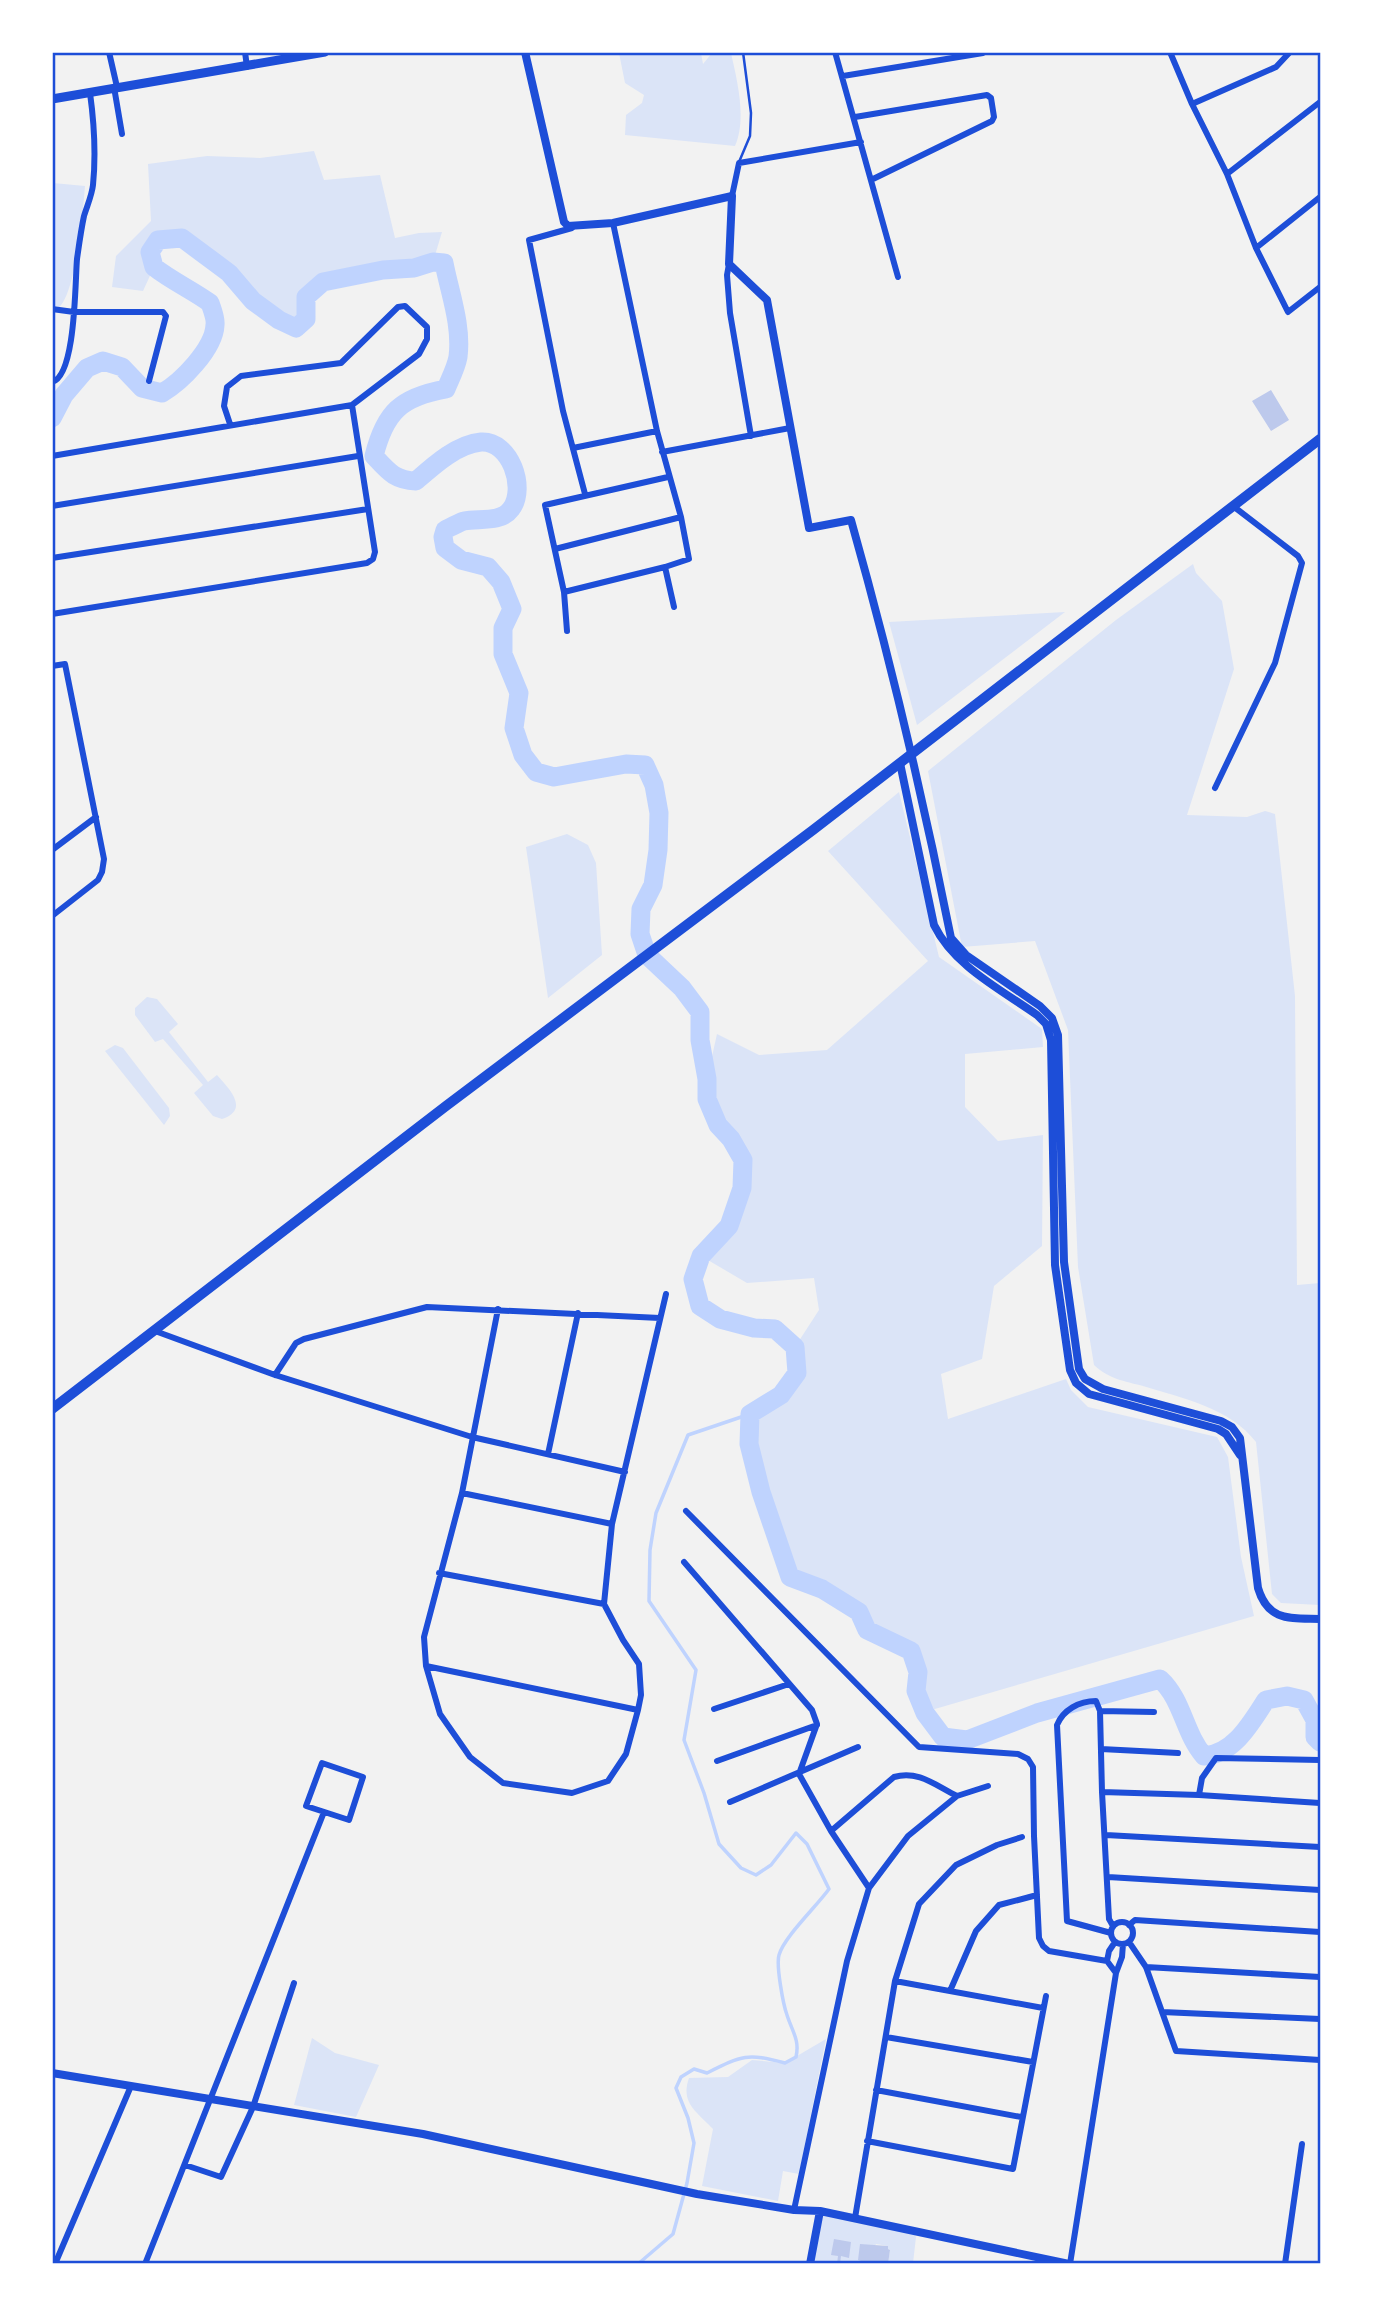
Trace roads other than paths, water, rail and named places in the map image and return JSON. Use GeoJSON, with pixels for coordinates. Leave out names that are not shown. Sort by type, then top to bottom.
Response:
{"type":"FeatureCollection","features":[{"type":"Feature","properties":{"kind":"highway"},"geometry":{"type":"LineString","coordinates":[[52,1409],[900,764],[1321,439]]}},
{"type":"Feature","properties":{"kind":"main road"},"geometry":{"type":"LineString","coordinates":[[52,99],[320,53]]}},
{"type":"Feature","properties":{"kind":"street"},"geometry":{"type":"LineString","coordinates":[[109,52],[122,134]]}},
{"type":"Feature","properties":{"kind":"street"},"geometry":{"type":"LineString","coordinates":[[245,52],[247,67]]}},
{"type":"Feature","properties":{"kind":"street"},"geometry":{"type":"LineString","coordinates":[[525,52],[564,222],[573,227]]}},
{"type":"Feature","properties":{"kind":"street"},"geometry":{"type":"LineString","coordinates":[[835,52],[898,277]]}},
{"type":"Feature","properties":{"kind":"street"},"geometry":{"type":"LineString","coordinates":[[843,76],[983,52]]}},
{"type":"Feature","properties":{"kind":"street"},"geometry":{"type":"LineString","coordinates":[[1170,52],[1227,174],[1256,248],[1288,312],[1321,288]]}},
{"type":"Feature","properties":{"kind":"street"},"geometry":{"type":"LineString","coordinates":[[1192,104],[1276,67],[1290,52]]}},
{"type":"Feature","properties":{"kind":"street"},"geometry":{"type":"LineString","coordinates":[[52,382],[58,381],[62,375],[74,312],[77,260],[84,216],[93,187],[93,116],[90,93]]}},
{"type":"Feature","properties":{"kind":"street"},"geometry":{"type":"LineString","coordinates":[[855,117],[987,95],[991,97],[994,117],[992,121],[872,180]]}},
{"type":"Feature","properties":{"kind":"street"},"geometry":{"type":"LineString","coordinates":[[1227,174],[1321,102]]}},
{"type":"Feature","properties":{"kind":"street"},"geometry":{"type":"LineString","coordinates":[[751,436],[730,313],[727,275],[732,196],[738,163],[860,142]]}},
{"type":"Feature","properties":{"kind":"street"},"geometry":{"type":"LineString","coordinates":[[584,494],[563,411],[529,240],[573,227],[613,223],[732,196]]}},
{"type":"Feature","properties":{"kind":"street"},"geometry":{"type":"LineString","coordinates":[[1256,248],[1321,197]]}},
{"type":"Feature","properties":{"kind":"street"},"geometry":{"type":"LineString","coordinates":[[564,592],[665,568],[689,559],[681,517],[657,431],[613,223]]}},
{"type":"Feature","properties":{"kind":"street"},"geometry":{"type":"LineString","coordinates":[[729,264],[767,300],[809,528],[851,520],[880,624],[951,938],[966,955],[1040,1006],[1052,1018],[1058,1035],[1064,1262],[1079,1369],[1085,1379],[1103,1389],[1222,1421],[1232,1427],[1240,1438],[1240,1455],[1262,1601],[1269,1610],[1279,1615],[1321,1619]]}},
{"type":"Feature","properties":{"kind":"street"},"geometry":{"type":"LineString","coordinates":[[52,456],[352,405],[419,354],[427,339],[427,327],[404,306],[398,307],[341,363],[241,376],[227,387],[224,406],[230,424]]}},
{"type":"Feature","properties":{"kind":"street"},"geometry":{"type":"LineString","coordinates":[[52,309],[74,312],[163,312],[166,316],[149,381]]}},
{"type":"Feature","properties":{"kind":"street"},"geometry":{"type":"LineString","coordinates":[[52,614],[367,563],[373,559],[375,552],[352,405]]}},
{"type":"Feature","properties":{"kind":"street"},"geometry":{"type":"LineString","coordinates":[[663,452],[790,428]]}},
{"type":"Feature","properties":{"kind":"street"},"geometry":{"type":"LineString","coordinates":[[573,448],[657,431]]}},
{"type":"Feature","properties":{"kind":"street"},"geometry":{"type":"LineString","coordinates":[[52,506],[358,456]]}},
{"type":"Feature","properties":{"kind":"street"},"geometry":{"type":"LineString","coordinates":[[567,631],[564,592],[545,505],[668,477]]}},
{"type":"Feature","properties":{"kind":"street"},"geometry":{"type":"LineString","coordinates":[[1215,788],[1275,663],[1302,563],[1298,556],[1233,506]]}},
{"type":"Feature","properties":{"kind":"street"},"geometry":{"type":"LineString","coordinates":[[52,558],[368,509]]}},
{"type":"Feature","properties":{"kind":"street"},"geometry":{"type":"LineString","coordinates":[[555,549],[681,517]]}},
{"type":"Feature","properties":{"kind":"street"},"geometry":{"type":"LineString","coordinates":[[665,568],[674,607]]}},
{"type":"Feature","properties":{"kind":"street"},"geometry":{"type":"LineString","coordinates":[[52,666],[65,664],[104,859],[98,880],[52,916]]}},
{"type":"Feature","properties":{"kind":"street"},"geometry":{"type":"LineString","coordinates":[[900,764],[934,925],[943,943],[961,961],[1037,1015],[1046,1024],[1051,1040],[1055,1265],[1070,1370],[1076,1383],[1100,1399],[1218,1429],[1226,1434],[1240,1455]]}},
{"type":"Feature","properties":{"kind":"street"},"geometry":{"type":"LineString","coordinates":[[53,848],[96,817]]}},
{"type":"Feature","properties":{"kind":"street"},"geometry":{"type":"LineString","coordinates":[[918,847],[930,841]]}},
{"type":"Feature","properties":{"kind":"street"},"geometry":{"type":"LineString","coordinates":[[498,1309],[462,1493],[439,1573],[425,1637],[426,1666],[440,1714],[470,1757],[503,1783],[572,1793],[608,1781],[626,1755],[641,1695],[639,1664],[604,1604],[612,1524],[666,1294]]}},
{"type":"Feature","properties":{"kind":"street"},"geometry":{"type":"LineString","coordinates":[[275,1375],[296,1343],[304,1339],[428,1307],[578,1312],[660,1318]]}},
{"type":"Feature","properties":{"kind":"street"},"geometry":{"type":"LineString","coordinates":[[548,1454],[578,1312]]}},
{"type":"Feature","properties":{"kind":"street"},"geometry":{"type":"LineString","coordinates":[[155,1331],[275,1375],[472,1437],[625,1472]]}},
{"type":"Feature","properties":{"kind":"street"},"geometry":{"type":"LineString","coordinates":[[462,1493],[612,1524]]}},
{"type":"Feature","properties":{"kind":"street"},"geometry":{"type":"LineString","coordinates":[[686,1511],[919,1747],[1018,1754],[1028,1759],[1033,1767],[1039,1938],[1043,1947],[1049,1951],[1107,1961],[1116,1973]]}},
{"type":"Feature","properties":{"kind":"street"},"geometry":{"type":"LineString","coordinates":[[684,1562],[812,1710],[817,1724],[799,1774],[831,1831],[869,1888]]}},
{"type":"Feature","properties":{"kind":"street"},"geometry":{"type":"LineString","coordinates":[[439,1573],[604,1604]]}},
{"type":"Feature","properties":{"kind":"street"},"geometry":{"type":"LineString","coordinates":[[426,1666],[638,1710]]}},
{"type":"Feature","properties":{"kind":"street"},"geometry":{"type":"LineString","coordinates":[[714,1709],[789,1684]]}},
{"type":"Feature","properties":{"kind":"street"},"geometry":{"type":"LineString","coordinates":[[1107,1961],[1115,1942],[1112,1930],[1109,1919],[1100,1711],[1096,1701],[1088,1701],[1063,1712],[1057,1725],[1067,1921],[1112,1930]]}},
{"type":"Feature","properties":{"kind":"street"},"geometry":{"type":"LineString","coordinates":[[1100,1711],[1154,1712]]}},
{"type":"Feature","properties":{"kind":"street"},"geometry":{"type":"LineString","coordinates":[[717,1761],[817,1724]]}},
{"type":"Feature","properties":{"kind":"street"},"geometry":{"type":"LineString","coordinates":[[730,1802],[858,1747]]}},
{"type":"Feature","properties":{"kind":"street"},"geometry":{"type":"LineString","coordinates":[[1101,1749],[1178,1753]]}},
{"type":"Feature","properties":{"kind":"street"},"geometry":{"type":"LineString","coordinates":[[1199,1795],[1202,1778],[1216,1758],[1321,1760]]}},
{"type":"Feature","properties":{"kind":"street"},"geometry":{"type":"LineString","coordinates":[[322,1763],[363,1777],[349,1820],[324,1812],[306,1806],[322,1763]]}},
{"type":"Feature","properties":{"kind":"street"},"geometry":{"type":"LineString","coordinates":[[831,1831],[894,1777],[904,1774],[914,1774],[957,1796]]}},
{"type":"Feature","properties":{"kind":"street"},"geometry":{"type":"LineString","coordinates":[[794,2210],[847,1961],[869,1888],[908,1836],[957,1796],[988,1786]]}},
{"type":"Feature","properties":{"kind":"street"},"geometry":{"type":"LineString","coordinates":[[1102,1792],[1321,1803]]}},
{"type":"Feature","properties":{"kind":"street"},"geometry":{"type":"LineString","coordinates":[[145,2263],[324,1812]]}},
{"type":"Feature","properties":{"kind":"street"},"geometry":{"type":"LineString","coordinates":[[1106,1835],[1321,1847]]}},
{"type":"Feature","properties":{"kind":"street"},"geometry":{"type":"LineString","coordinates":[[855,2218],[895,1981],[919,1904],[956,1865],[997,1845],[1022,1837]]}},
{"type":"Feature","properties":{"kind":"street"},"geometry":{"type":"LineString","coordinates":[[1108,1877],[1321,1890]]}},
{"type":"Feature","properties":{"kind":"street"},"geometry":{"type":"LineString","coordinates":[[950,1991],[976,1931],[999,1905],[1037,1895]]}},
{"type":"Feature","properties":{"kind":"street"},"geometry":{"type":"LineString","coordinates":[[1129,1925],[1135,1920],[1321,1932]]}},
{"type":"Feature","properties":{"kind":"street"},"geometry":{"type":"LineString","coordinates":[[52,2073],[424,2134],[697,2194],[794,2210],[820,2211],[1069,2263],[1116,1973],[1133,1931],[1129,1925],[1121,1922],[1112,1930]]}},
{"type":"Feature","properties":{"kind":"street"},"geometry":{"type":"LineString","coordinates":[[1115,1942],[1126,1943],[1146,1967],[1176,2051],[1321,2060]]}},
{"type":"Feature","properties":{"kind":"street"},"geometry":{"type":"LineString","coordinates":[[1146,1967],[1321,1977]]}},
{"type":"Feature","properties":{"kind":"street"},"geometry":{"type":"LineString","coordinates":[[895,1981],[1043,2008]]}},
{"type":"Feature","properties":{"kind":"street"},"geometry":{"type":"LineString","coordinates":[[185,2165],[221,2177],[253,2107],[294,1983]]}},
{"type":"Feature","properties":{"kind":"street"},"geometry":{"type":"LineString","coordinates":[[867,2141],[1013,2169],[1046,1996]]}},
{"type":"Feature","properties":{"kind":"street"},"geometry":{"type":"LineString","coordinates":[[1162,2012],[1321,2019]]}},
{"type":"Feature","properties":{"kind":"street"},"geometry":{"type":"LineString","coordinates":[[886,2037],[1033,2062]]}},
{"type":"Feature","properties":{"kind":"street"},"geometry":{"type":"LineString","coordinates":[[55,2263],[131,2086]]}},
{"type":"Feature","properties":{"kind":"street"},"geometry":{"type":"LineString","coordinates":[[876,2090],[1021,2117]]}},
{"type":"Feature","properties":{"kind":"street"},"geometry":{"type":"LineString","coordinates":[[1284,2263],[1302,2144]]}},
{"type":"Feature","properties":{"kind":"street"},"geometry":{"type":"LineString","coordinates":[[810,2263],[820,2211]]}},
{"type":"Feature","properties":{"kind":"lane"},"geometry":{"type":"LineString","coordinates":[[738,163],[750,136],[751,113],[743,52]]}},
{"type":"Feature","properties":{"kind":"waterway"},"geometry":{"type":"LineString","coordinates":[[52,418],[64,395],[87,368],[103,361],[122,367],[142,388],[162,393],[187,373],[209,344],[215,322],[210,303],[154,267],[150,252],[158,240],[182,238],[229,273],[253,301],[279,320],[296,328],[306,319],[306,297],[323,282],[383,270],[414,268],[433,262],[444,263],[458,333],[458,357],[454,369],[446,389],[417,397],[397,409],[384,428],[374,456],[397,477],[416,481],[446,457],[472,444],[491,443],[507,457],[513,467],[517,489],[511,509],[496,518],[462,522],[445,530],[443,537],[445,548],[461,560],[488,567],[501,582],[512,609],[503,628],[503,654],[519,693],[514,728],[523,755],[536,772],[554,777],[626,764],[645,765],[654,785],[659,813],[658,850],[653,885],[641,909],[640,934],[647,955],[682,988],[700,1012],[700,1040],[707,1079],[707,1099],[718,1125],[731,1139],[743,1160],[742,1188],[729,1226],[701,1256],[693,1279],[700,1306],[720,1319],[754,1328],[775,1329],[795,1347],[797,1373],[781,1395],[750,1414],[749,1444],[761,1492],[790,1577],[822,1589],[859,1612],[867,1630],[911,1651],[918,1672],[916,1691],[925,1713],[943,1737],[967,1740],[1037,1713],[1160,1679],[1174,1697],[1197,1747],[1204,1756],[1224,1750],[1241,1736],[1266,1700],[1287,1696],[1304,1700],[1315,1720],[1315,1737],[1320,1742]]}},
{"type":"Feature","properties":{"kind":"waterway"},"geometry":{"type":"LineString","coordinates":[[638,2264],[673,2234],[687,2183],[694,2143],[676,2088],[681,2077],[694,2069],[707,2073],[737,2059],[753,2057],[785,2063],[796,2057],[796,2040],[785,2010],[780,1985],[779,1955],[794,1931],[829,1889],[807,1844],[796,1833],[771,1865],[756,1875],[741,1868],[719,1844],[684,1740],[696,1670],[649,1601],[650,1550],[656,1513],[688,1435],[750,1414]]}}]}
